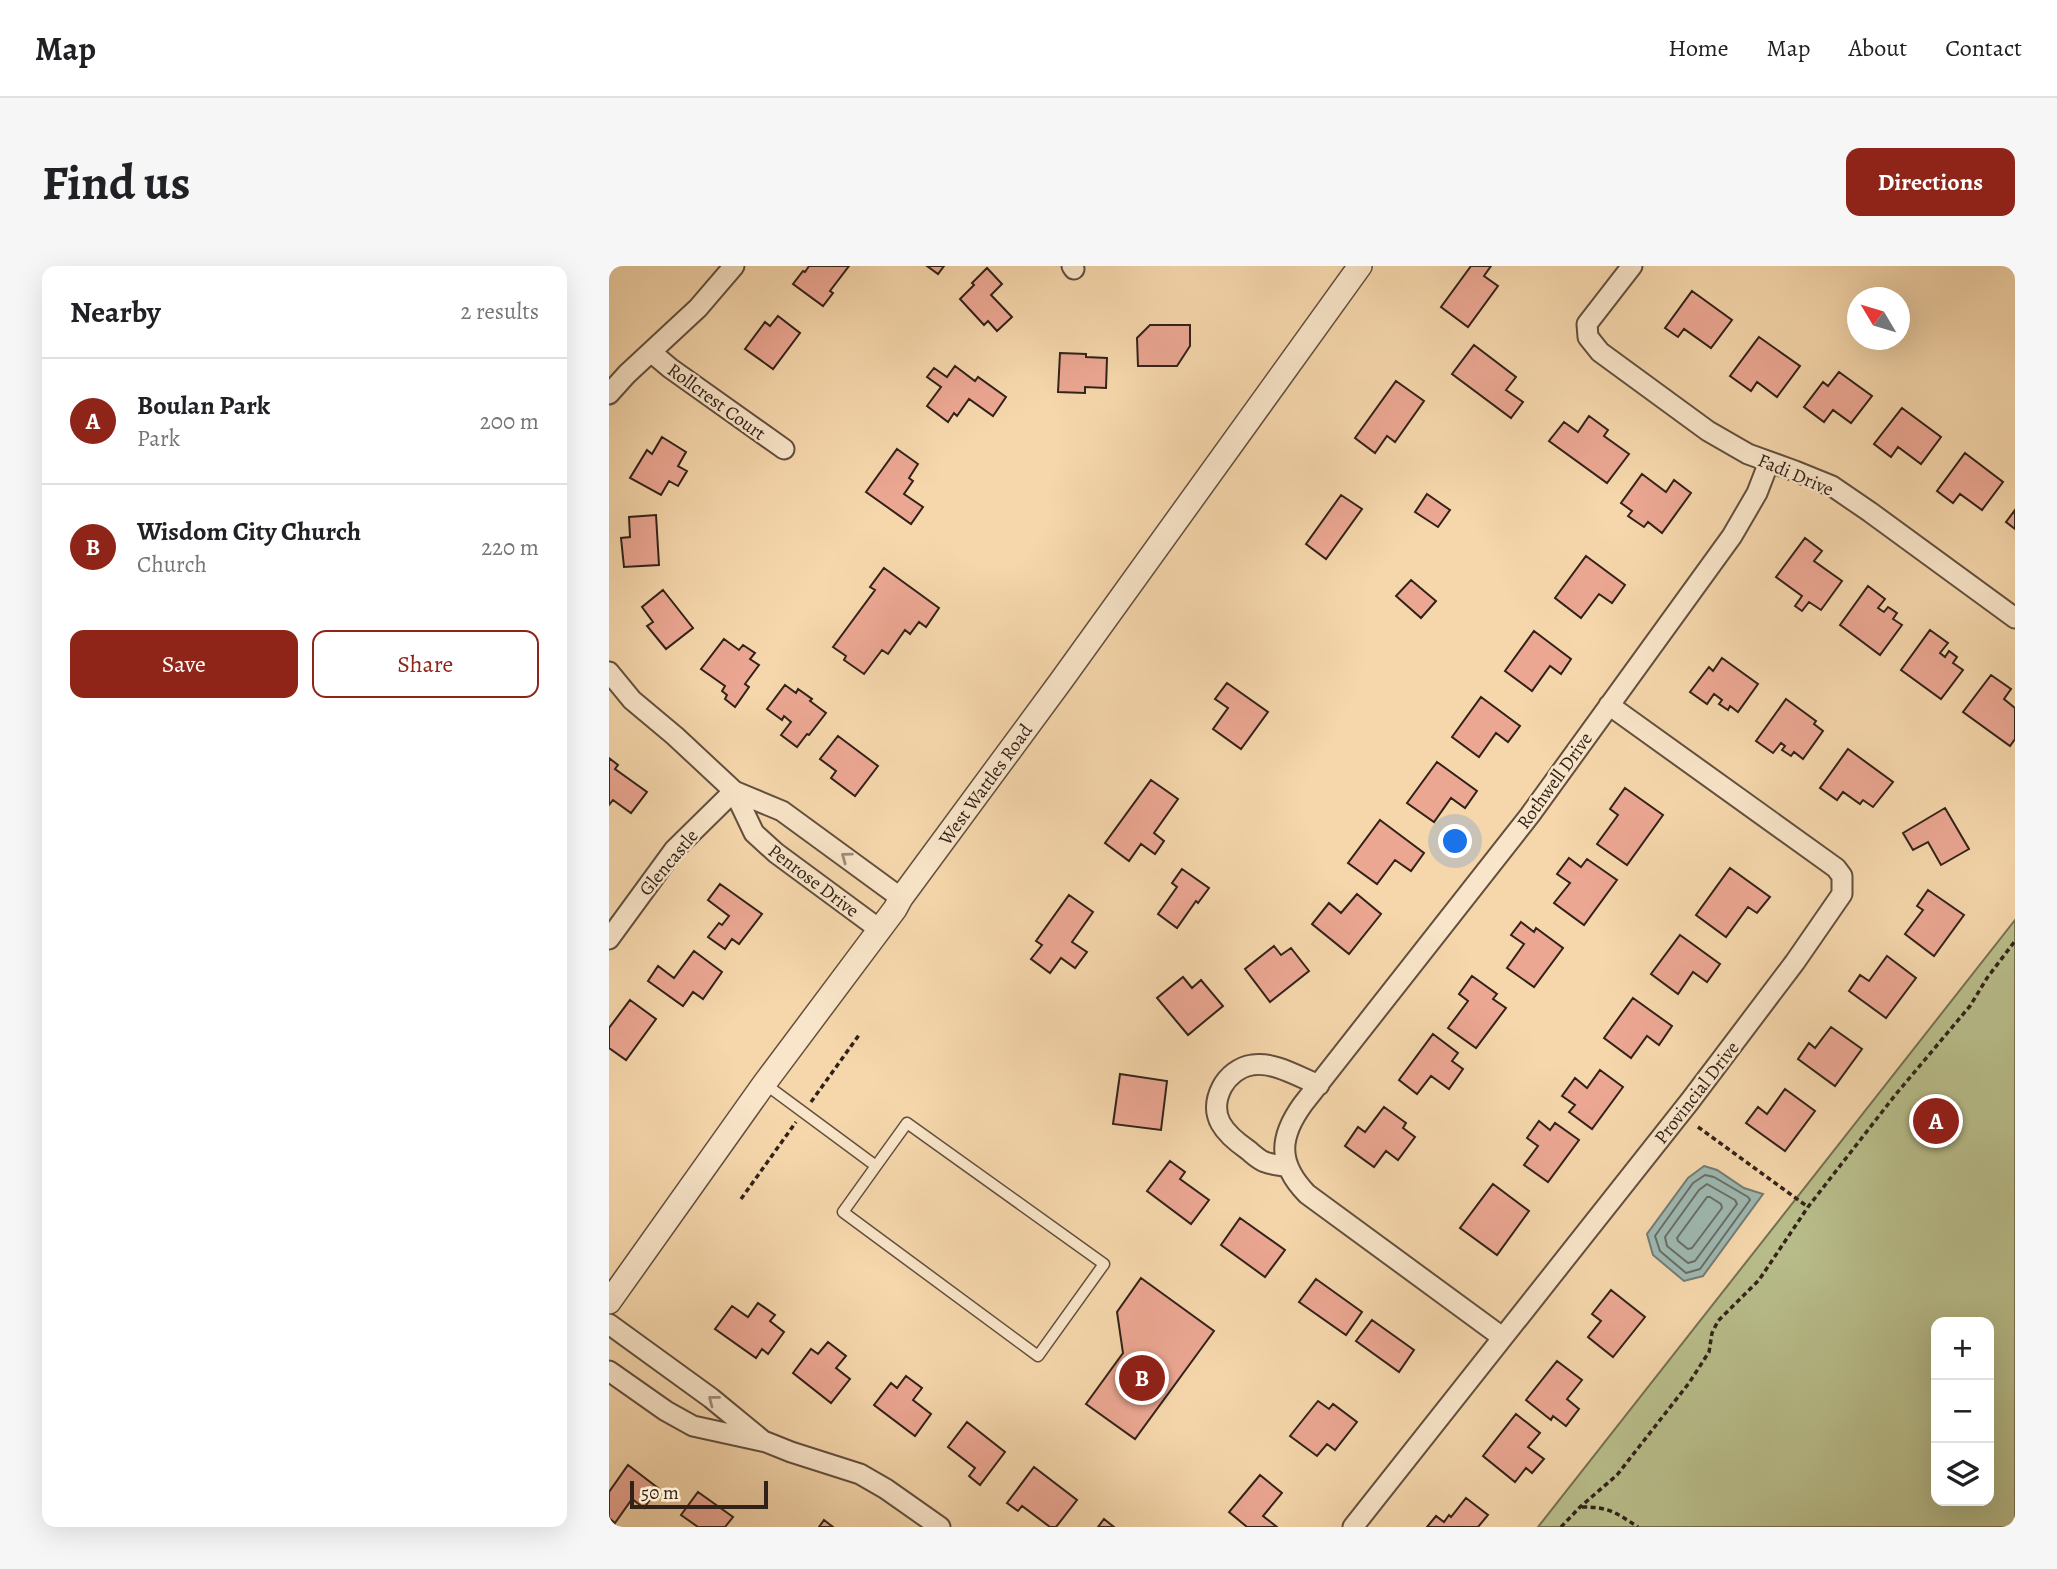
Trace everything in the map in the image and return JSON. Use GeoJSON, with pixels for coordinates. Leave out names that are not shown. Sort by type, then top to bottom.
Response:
{"type":"FeatureCollection","features":[{"type":"Feature","properties":{"kind":"street"},"geometry":{"type":"LineString","coordinates":[[609,394],[698,308],[734,266]]}},
{"type":"Feature","properties":{"kind":"street","name":"West Wattles Road"},"geometry":{"type":"LineString","coordinates":[[609,1301],[1360,266]]}},
{"type":"Feature","properties":{"kind":"street","name":"Fadi Drive"},"geometry":{"type":"LineString","coordinates":[[1632,266],[1587,324],[1588,337],[1599,352],[1708,431],[1748,454],[1832,486],[2015,618]]}},
{"type":"Feature","properties":{"kind":"street","name":"Rollcrest Court"},"geometry":{"type":"LineString","coordinates":[[651,352],[784,449]]}},
{"type":"Feature","properties":{"kind":"street","name":"Rothwell Drive"},"geometry":{"type":"LineString","coordinates":[[1287,1167],[1286,1134],[1291,1120],[1497,858],[1732,536],[1757,493],[1769,462]]}},
{"type":"Feature","properties":{"kind":"street","name":"Penrose Drive"},"geometry":{"type":"LineString","coordinates":[[609,672],[632,701],[675,736],[734,791],[782,811],[901,898]]}},
{"type":"Feature","properties":{"kind":"street","name":"Provincial Drive"},"geometry":{"type":"LineString","coordinates":[[1353,1527],[1745,1030],[1842,894],[1842,876],[1836,868],[1609,705]]}},
{"type":"Feature","properties":{"kind":"street","name":"Penrose Drive"},"geometry":{"type":"LineString","coordinates":[[734,791],[754,833],[776,853],[879,929]]}},
{"type":"Feature","properties":{"kind":"street","name":"Glencastle"},"geometry":{"type":"LineString","coordinates":[[609,939],[674,850],[734,791]]}},
{"type":"Feature","properties":{"kind":"street"},"geometry":{"type":"LineString","coordinates":[[1319,1085],[1269,1065],[1252,1065],[1236,1071],[1226,1080],[1217,1096],[1217,1113],[1223,1129],[1229,1135],[1264,1162],[1287,1167],[1307,1194],[1502,1337]]}},
{"type":"Feature","properties":{"kind":"street"},"geometry":{"type":"LineString","coordinates":[[609,1324],[711,1398],[766,1442]]}},
{"type":"Feature","properties":{"kind":"street"},"geometry":{"type":"LineString","coordinates":[[609,1371],[666,1411],[693,1426],[766,1442],[860,1474],[940,1527]]}},
{"type":"Feature","properties":{"kind":"lane"},"geometry":{"type":"LineString","coordinates":[[764,1084],[876,1166]]}},
{"type":"Feature","properties":{"kind":"lane"},"geometry":{"type":"LineString","coordinates":[[907,1123],[1104,1264],[1038,1356],[843,1212],[876,1166],[907,1123]]}},
{"type":"Feature","properties":{"kind":"path"},"geometry":{"type":"LineString","coordinates":[[1561,1527],[1617,1475],[1689,1383],[1709,1352],[1712,1333],[1718,1321],[1759,1280],[1808,1207],[1896,1094],[1970,1006],[2015,941]]}},
{"type":"Feature","properties":{"kind":"path"},"geometry":{"type":"LineString","coordinates":[[1698,1126],[1808,1207]]}},
{"type":"Feature","properties":{"kind":"path"},"geometry":{"type":"LineString","coordinates":[[1580,1507],[1611,1510],[1638,1527]]}},
{"type":"Feature","properties":{"kind":"green space"},"geometry":{"type":"Polygon","coordinates":[[[2015,920],[2015,1527],[1538,1527],[2015,920]]]}},
{"type":"Feature","properties":{"kind":"water"},"geometry":{"type":"Polygon","coordinates":[[[1704,1166],[1717,1170],[1744,1188],[1763,1194],[1703,1276],[1684,1281],[1653,1255],[1647,1234],[1688,1178],[1704,1166]]]}},
{"type":"Feature","properties":{"kind":"building"},"geometry":{"type":"Polygon","coordinates":[[[809,266],[849,266],[830,291],[833,293],[823,306],[793,284],[809,266]]]}},
{"type":"Feature","properties":{"kind":"building"},"geometry":{"type":"Polygon","coordinates":[[[927,266],[944,266],[938,274],[927,266]]]}},
{"type":"Feature","properties":{"kind":"building"},"geometry":{"type":"Polygon","coordinates":[[[1471,266],[1491,266],[1484,276],[1498,286],[1468,327],[1441,307],[1471,266]]]}},
{"type":"Feature","properties":{"kind":"building"},"geometry":{"type":"Polygon","coordinates":[[[987,268],[1002,284],[991,295],[1012,317],[997,331],[988,321],[984,325],[960,299],[987,268]]]}},
{"type":"Feature","properties":{"kind":"building"},"geometry":{"type":"Polygon","coordinates":[[[1692,291],[1732,320],[1711,348],[1684,329],[1678,337],[1665,328],[1692,291]]]}},
{"type":"Feature","properties":{"kind":"building"},"geometry":{"type":"Polygon","coordinates":[[[778,316],[800,333],[773,369],[745,349],[765,322],[770,326],[778,316]]]}},
{"type":"Feature","properties":{"kind":"building"},"geometry":{"type":"Polygon","coordinates":[[[1150,325],[1190,325],[1190,346],[1177,366],[1138,366],[1137,338],[1150,325]]]}},
{"type":"Feature","properties":{"kind":"building"},"geometry":{"type":"Polygon","coordinates":[[[1759,337],[1800,366],[1777,397],[1757,382],[1751,391],[1730,376],[1759,337]]]}},
{"type":"Feature","properties":{"kind":"building"},"geometry":{"type":"Polygon","coordinates":[[[1474,345],[1516,377],[1506,390],[1523,402],[1511,418],[1452,374],[1474,345]]]}},
{"type":"Feature","properties":{"kind":"building"},"geometry":{"type":"Polygon","coordinates":[[[1060,353],[1107,358],[1106,388],[1085,387],[1085,393],[1058,392],[1060,353]]]}},
{"type":"Feature","properties":{"kind":"building"},"geometry":{"type":"Polygon","coordinates":[[[955,366],[975,381],[978,377],[1006,397],[993,416],[969,399],[957,416],[954,413],[948,422],[927,406],[941,387],[927,377],[934,368],[947,377],[955,366]]]}},
{"type":"Feature","properties":{"kind":"building"},"geometry":{"type":"Polygon","coordinates":[[[1839,372],[1872,396],[1851,423],[1833,410],[1824,422],[1804,407],[1823,382],[1828,386],[1839,372]]]}},
{"type":"Feature","properties":{"kind":"building"},"geometry":{"type":"Polygon","coordinates":[[[1396,381],[1424,401],[1395,442],[1387,436],[1375,453],[1355,438],[1396,381]]]}},
{"type":"Feature","properties":{"kind":"building"},"geometry":{"type":"Polygon","coordinates":[[[1902,408],[1941,437],[1921,464],[1898,447],[1891,457],[1874,444],[1902,408]]]}},
{"type":"Feature","properties":{"kind":"building"},"geometry":{"type":"Polygon","coordinates":[[[1589,416],[1608,430],[1604,436],[1629,454],[1607,483],[1549,441],[1564,422],[1578,432],[1589,416]]]}},
{"type":"Feature","properties":{"kind":"building"},"geometry":{"type":"Polygon","coordinates":[[[662,437],[686,452],[678,466],[687,471],[678,486],[669,481],[661,495],[630,478],[647,450],[652,454],[662,437]]]}},
{"type":"Feature","properties":{"kind":"building"},"geometry":{"type":"Polygon","coordinates":[[[897,449],[918,464],[909,478],[913,481],[904,494],[923,507],[911,524],[866,492],[897,449]]]}},
{"type":"Feature","properties":{"kind":"building"},"geometry":{"type":"Polygon","coordinates":[[[1965,453],[2003,482],[1982,510],[1960,494],[1953,503],[1937,491],[1965,453]]]}},
{"type":"Feature","properties":{"kind":"building"},"geometry":{"type":"Polygon","coordinates":[[[1642,474],[1666,492],[1674,480],[1691,493],[1662,533],[1648,522],[1644,527],[1628,516],[1632,511],[1621,503],[1642,474]]]}},
{"type":"Feature","properties":{"kind":"building"},"geometry":{"type":"Polygon","coordinates":[[[1427,494],[1450,510],[1438,527],[1415,512],[1427,494]]]}},
{"type":"Feature","properties":{"kind":"building"},"geometry":{"type":"Polygon","coordinates":[[[1341,495],[1362,509],[1326,559],[1306,544],[1341,495]]]}},
{"type":"Feature","properties":{"kind":"building"},"geometry":{"type":"Polygon","coordinates":[[[2015,510],[2015,529],[2006,522],[2015,510]]]}},
{"type":"Feature","properties":{"kind":"building"},"geometry":{"type":"Polygon","coordinates":[[[656,515],[659,565],[624,567],[621,538],[630,537],[629,517],[656,515]]]}},
{"type":"Feature","properties":{"kind":"building"},"geometry":{"type":"Polygon","coordinates":[[[1805,538],[1822,551],[1814,561],[1842,581],[1821,610],[1809,602],[1802,611],[1795,606],[1802,596],[1776,577],[1805,538]]]}},
{"type":"Feature","properties":{"kind":"building"},"geometry":{"type":"Polygon","coordinates":[[[1586,556],[1625,585],[1612,603],[1599,594],[1581,618],[1555,598],[1586,556]]]}},
{"type":"Feature","properties":{"kind":"building"},"geometry":{"type":"Polygon","coordinates":[[[884,568],[939,608],[926,627],[919,622],[910,634],[905,630],[888,654],[882,650],[864,674],[844,660],[846,656],[833,647],[875,590],[870,587],[884,568]]]}},
{"type":"Feature","properties":{"kind":"building"},"geometry":{"type":"Polygon","coordinates":[[[1411,580],[1436,601],[1421,618],[1396,596],[1411,580]]]}},
{"type":"Feature","properties":{"kind":"building"},"geometry":{"type":"Polygon","coordinates":[[[1868,586],[1885,599],[1878,608],[1884,612],[1888,607],[1897,613],[1893,619],[1902,625],[1880,655],[1840,625],[1868,586]]]}},
{"type":"Feature","properties":{"kind":"building"},"geometry":{"type":"Polygon","coordinates":[[[663,590],[693,628],[666,649],[647,626],[653,622],[642,607],[663,590]]]}},
{"type":"Feature","properties":{"kind":"building"},"geometry":{"type":"Polygon","coordinates":[[[1930,630],[1948,643],[1940,653],[1945,657],[1949,651],[1957,657],[1953,663],[1963,670],[1941,699],[1901,670],[1930,630]]]}},
{"type":"Feature","properties":{"kind":"building"},"geometry":{"type":"Polygon","coordinates":[[[1534,631],[1571,659],[1561,674],[1550,666],[1532,691],[1505,671],[1534,631]]]}},
{"type":"Feature","properties":{"kind":"building"},"geometry":{"type":"Polygon","coordinates":[[[724,639],[739,650],[743,645],[755,653],[750,659],[759,665],[745,684],[749,687],[735,707],[725,699],[727,695],[722,691],[725,686],[701,669],[724,639]]]}},
{"type":"Feature","properties":{"kind":"building"},"geometry":{"type":"Polygon","coordinates":[[[1722,658],[1758,684],[1738,712],[1730,706],[1728,710],[1719,704],[1722,700],[1714,694],[1707,704],[1690,692],[1709,667],[1713,671],[1722,658]]]}},
{"type":"Feature","properties":{"kind":"building"},"geometry":{"type":"Polygon","coordinates":[[[1991,675],[2011,689],[2004,699],[2015,708],[2015,739],[2010,746],[1963,712],[1991,675]]]}},
{"type":"Feature","properties":{"kind":"building"},"geometry":{"type":"Polygon","coordinates":[[[1227,683],[1268,712],[1241,749],[1213,729],[1228,708],[1215,699],[1227,683]]]}},
{"type":"Feature","properties":{"kind":"building"},"geometry":{"type":"Polygon","coordinates":[[[785,685],[796,693],[798,689],[826,713],[797,747],[781,735],[791,722],[784,716],[782,720],[767,709],[785,685]]]}},
{"type":"Feature","properties":{"kind":"building"},"geometry":{"type":"Polygon","coordinates":[[[1481,697],[1520,726],[1508,742],[1496,733],[1479,757],[1452,737],[1481,697]]]}},
{"type":"Feature","properties":{"kind":"building"},"geometry":{"type":"Polygon","coordinates":[[[1786,699],[1816,721],[1814,724],[1823,731],[1803,759],[1794,752],[1791,756],[1782,750],[1785,746],[1781,743],[1773,753],[1756,741],[1786,699]]]}},
{"type":"Feature","properties":{"kind":"building"},"geometry":{"type":"Polygon","coordinates":[[[838,736],[878,766],[855,796],[831,778],[836,771],[820,759],[838,736]]]}},
{"type":"Feature","properties":{"kind":"building"},"geometry":{"type":"Polygon","coordinates":[[[1848,749],[1893,782],[1873,807],[1863,800],[1860,804],[1843,792],[1837,800],[1820,788],[1848,749]]]}},
{"type":"Feature","properties":{"kind":"building"},"geometry":{"type":"Polygon","coordinates":[[[609,758],[618,765],[615,769],[647,792],[631,813],[613,800],[609,805],[609,758]]]}},
{"type":"Feature","properties":{"kind":"building"},"geometry":{"type":"Polygon","coordinates":[[[1437,762],[1477,791],[1465,808],[1451,798],[1434,822],[1407,803],[1437,762]]]}},
{"type":"Feature","properties":{"kind":"building"},"geometry":{"type":"Polygon","coordinates":[[[1151,780],[1178,799],[1154,833],[1164,841],[1155,854],[1141,844],[1129,861],[1105,843],[1151,780]]]}},
{"type":"Feature","properties":{"kind":"building"},"geometry":{"type":"Polygon","coordinates":[[[1625,788],[1663,815],[1627,865],[1597,844],[1618,815],[1610,809],[1625,788]]]}},
{"type":"Feature","properties":{"kind":"building"},"geometry":{"type":"Polygon","coordinates":[[[1945,808],[1969,849],[1941,865],[1928,842],[1913,850],[1903,833],[1945,808]]]}},
{"type":"Feature","properties":{"kind":"building"},"geometry":{"type":"Polygon","coordinates":[[[1380,820],[1424,853],[1411,871],[1395,860],[1377,884],[1348,863],[1380,820]]]}},
{"type":"Feature","properties":{"kind":"building"},"geometry":{"type":"Polygon","coordinates":[[[1569,858],[1581,867],[1587,859],[1617,880],[1584,925],[1554,903],[1570,883],[1557,874],[1569,858]]]}},
{"type":"Feature","properties":{"kind":"building"},"geometry":{"type":"Polygon","coordinates":[[[1730,868],[1770,897],[1757,913],[1748,907],[1726,937],[1696,915],[1730,868]]]}},
{"type":"Feature","properties":{"kind":"building"},"geometry":{"type":"Polygon","coordinates":[[[1182,869],[1209,888],[1177,928],[1158,914],[1177,887],[1172,883],[1182,869]]]}},
{"type":"Feature","properties":{"kind":"building"},"geometry":{"type":"Polygon","coordinates":[[[720,884],[762,914],[739,944],[732,939],[725,949],[708,937],[719,923],[722,925],[729,916],[708,900],[720,884]]]}},
{"type":"Feature","properties":{"kind":"building"},"geometry":{"type":"Polygon","coordinates":[[[1928,890],[1964,915],[1934,956],[1905,934],[1923,910],[1917,906],[1928,890]]]}},
{"type":"Feature","properties":{"kind":"building"},"geometry":{"type":"Polygon","coordinates":[[[1357,894],[1381,914],[1349,954],[1312,924],[1329,903],[1341,913],[1357,894]]]}},
{"type":"Feature","properties":{"kind":"building"},"geometry":{"type":"Polygon","coordinates":[[[1069,895],[1093,912],[1072,942],[1087,952],[1075,968],[1061,958],[1050,973],[1031,959],[1042,945],[1036,941],[1069,895]]]}},
{"type":"Feature","properties":{"kind":"building"},"geometry":{"type":"Polygon","coordinates":[[[1521,922],[1534,932],[1536,928],[1563,948],[1534,987],[1507,968],[1524,944],[1511,935],[1521,922]]]}},
{"type":"Feature","properties":{"kind":"building"},"geometry":{"type":"Polygon","coordinates":[[[1680,935],[1720,964],[1707,982],[1693,972],[1678,994],[1651,974],[1680,935]]]}},
{"type":"Feature","properties":{"kind":"building"},"geometry":{"type":"Polygon","coordinates":[[[1274,946],[1281,955],[1291,948],[1309,971],[1270,1002],[1245,969],[1274,946]]]}},
{"type":"Feature","properties":{"kind":"building"},"geometry":{"type":"Polygon","coordinates":[[[694,951],[722,972],[703,999],[693,992],[683,1006],[648,981],[658,966],[674,978],[694,951]]]}},
{"type":"Feature","properties":{"kind":"building"},"geometry":{"type":"Polygon","coordinates":[[[1887,956],[1916,978],[1886,1018],[1849,991],[1860,975],[1869,981],[1887,956]]]}},
{"type":"Feature","properties":{"kind":"building"},"geometry":{"type":"Polygon","coordinates":[[[1472,976],[1497,994],[1493,999],[1506,1008],[1476,1048],[1448,1028],[1468,1001],[1459,994],[1472,976]]]}},
{"type":"Feature","properties":{"kind":"building"},"geometry":{"type":"Polygon","coordinates":[[[1183,977],[1192,988],[1201,980],[1223,1006],[1188,1035],[1157,998],[1183,977]]]}},
{"type":"Feature","properties":{"kind":"building"},"geometry":{"type":"Polygon","coordinates":[[[1633,998],[1672,1026],[1659,1045],[1647,1036],[1631,1058],[1604,1038],[1633,998]]]}},
{"type":"Feature","properties":{"kind":"building"},"geometry":{"type":"Polygon","coordinates":[[[630,1000],[656,1019],[626,1060],[609,1048],[609,1028],[630,1000]]]}},
{"type":"Feature","properties":{"kind":"building"},"geometry":{"type":"Polygon","coordinates":[[[1831,1027],[1862,1049],[1835,1086],[1798,1059],[1809,1043],[1815,1048],[1831,1027]]]}},
{"type":"Feature","properties":{"kind":"building"},"geometry":{"type":"Polygon","coordinates":[[[1433,1034],[1458,1053],[1452,1061],[1463,1069],[1449,1089],[1431,1076],[1417,1094],[1399,1080],[1433,1034]]]}},
{"type":"Feature","properties":{"kind":"building"},"geometry":{"type":"Polygon","coordinates":[[[1600,1070],[1623,1087],[1592,1129],[1569,1112],[1575,1105],[1562,1096],[1575,1078],[1587,1088],[1600,1070]]]}},
{"type":"Feature","properties":{"kind":"building"},"geometry":{"type":"Polygon","coordinates":[[[1120,1074],[1167,1081],[1161,1130],[1113,1124],[1120,1074]]]}},
{"type":"Feature","properties":{"kind":"building"},"geometry":{"type":"Polygon","coordinates":[[[1785,1089],[1815,1111],[1785,1151],[1746,1123],[1758,1107],[1767,1114],[1785,1089]]]}},
{"type":"Feature","properties":{"kind":"building"},"geometry":{"type":"Polygon","coordinates":[[[1384,1107],[1406,1123],[1403,1128],[1415,1137],[1398,1160],[1386,1151],[1374,1167],[1345,1146],[1358,1127],[1365,1132],[1384,1107]]]}},
{"type":"Feature","properties":{"kind":"building"},"geometry":{"type":"Polygon","coordinates":[[[1539,1121],[1550,1130],[1555,1123],[1579,1140],[1548,1182],[1524,1165],[1538,1146],[1527,1138],[1539,1121]]]}},
{"type":"Feature","properties":{"kind":"building"},"geometry":{"type":"Polygon","coordinates":[[[1170,1161],[1185,1172],[1180,1179],[1209,1200],[1191,1224],[1147,1191],[1170,1161]]]}},
{"type":"Feature","properties":{"kind":"building"},"geometry":{"type":"Polygon","coordinates":[[[1493,1184],[1529,1211],[1497,1255],[1460,1228],[1493,1184]]]}},
{"type":"Feature","properties":{"kind":"building"},"geometry":{"type":"Polygon","coordinates":[[[1240,1218],[1285,1250],[1265,1277],[1221,1245],[1240,1218]]]}},
{"type":"Feature","properties":{"kind":"building"},"geometry":{"type":"Polygon","coordinates":[[[1141,1278],[1214,1331],[1135,1439],[1086,1404],[1123,1353],[1117,1312],[1141,1278]]]}},
{"type":"Feature","properties":{"kind":"building"},"geometry":{"type":"Polygon","coordinates":[[[1316,1279],[1362,1312],[1346,1335],[1299,1302],[1316,1279]]]}},
{"type":"Feature","properties":{"kind":"building"},"geometry":{"type":"Polygon","coordinates":[[[1611,1290],[1645,1317],[1613,1357],[1588,1337],[1601,1321],[1592,1314],[1611,1290]]]}},
{"type":"Feature","properties":{"kind":"building"},"geometry":{"type":"Polygon","coordinates":[[[758,1303],[775,1315],[770,1321],[784,1332],[768,1354],[762,1349],[756,1358],[715,1329],[732,1306],[748,1317],[758,1303]]]}},
{"type":"Feature","properties":{"kind":"building"},"geometry":{"type":"Polygon","coordinates":[[[1372,1320],[1414,1350],[1399,1372],[1356,1341],[1372,1320]]]}},
{"type":"Feature","properties":{"kind":"building"},"geometry":{"type":"Polygon","coordinates":[[[828,1342],[846,1356],[836,1368],[850,1379],[831,1403],[793,1373],[811,1349],[818,1354],[828,1342]]]}},
{"type":"Feature","properties":{"kind":"building"},"geometry":{"type":"Polygon","coordinates":[[[1557,1361],[1582,1380],[1567,1399],[1579,1409],[1566,1426],[1553,1416],[1551,1420],[1526,1400],[1557,1361]]]}},
{"type":"Feature","properties":{"kind":"building"},"geometry":{"type":"Polygon","coordinates":[[[906,1376],[922,1388],[913,1400],[931,1414],[915,1436],[874,1405],[891,1383],[897,1388],[906,1376]]]}},
{"type":"Feature","properties":{"kind":"building"},"geometry":{"type":"Polygon","coordinates":[[[1318,1401],[1329,1409],[1333,1404],[1357,1422],[1335,1450],[1327,1444],[1317,1456],[1290,1436],[1318,1401]]]}},
{"type":"Feature","properties":{"kind":"building"},"geometry":{"type":"Polygon","coordinates":[[[1516,1414],[1540,1433],[1528,1447],[1544,1459],[1532,1473],[1526,1468],[1515,1482],[1483,1456],[1516,1414]]]}},
{"type":"Feature","properties":{"kind":"building"},"geometry":{"type":"Polygon","coordinates":[[[967,1422],[1005,1452],[980,1485],[969,1476],[975,1468],[948,1447],[967,1422]]]}},
{"type":"Feature","properties":{"kind":"building"},"geometry":{"type":"Polygon","coordinates":[[[628,1465],[658,1488],[644,1508],[632,1499],[615,1523],[609,1518],[609,1492],[628,1465]]]}},
{"type":"Feature","properties":{"kind":"building"},"geometry":{"type":"Polygon","coordinates":[[[1034,1467],[1077,1500],[1056,1527],[1050,1527],[1022,1506],[1018,1511],[1007,1503],[1034,1467]]]}},
{"type":"Feature","properties":{"kind":"building"},"geometry":{"type":"Polygon","coordinates":[[[1260,1475],[1282,1493],[1263,1516],[1277,1527],[1247,1527],[1229,1512],[1260,1475]]]}},
{"type":"Feature","properties":{"kind":"building"},"geometry":{"type":"Polygon","coordinates":[[[698,1492],[733,1517],[725,1527],[698,1527],[681,1515],[698,1492]]]}},
{"type":"Feature","properties":{"kind":"building"},"geometry":{"type":"Polygon","coordinates":[[[1466,1498],[1488,1515],[1478,1527],[1427,1527],[1436,1516],[1444,1522],[1449,1515],[1451,1517],[1466,1498]]]}},
{"type":"Feature","properties":{"kind":"building"},"geometry":{"type":"Polygon","coordinates":[[[1104,1519],[1114,1527],[1098,1527],[1104,1519]]]}},
{"type":"Feature","properties":{"kind":"building"},"geometry":{"type":"Polygon","coordinates":[[[824,1520],[833,1527],[819,1527],[824,1520]]]}},
{"type":"Feature","properties":{"kind":"place","name":"Boulan Park"},"geometry":{"type":"Point","coordinates":[1936,1121]}},
{"type":"Feature","properties":{"kind":"place","name":"Wisdom City Church"},"geometry":{"type":"Point","coordinates":[1142,1378]}}]}
